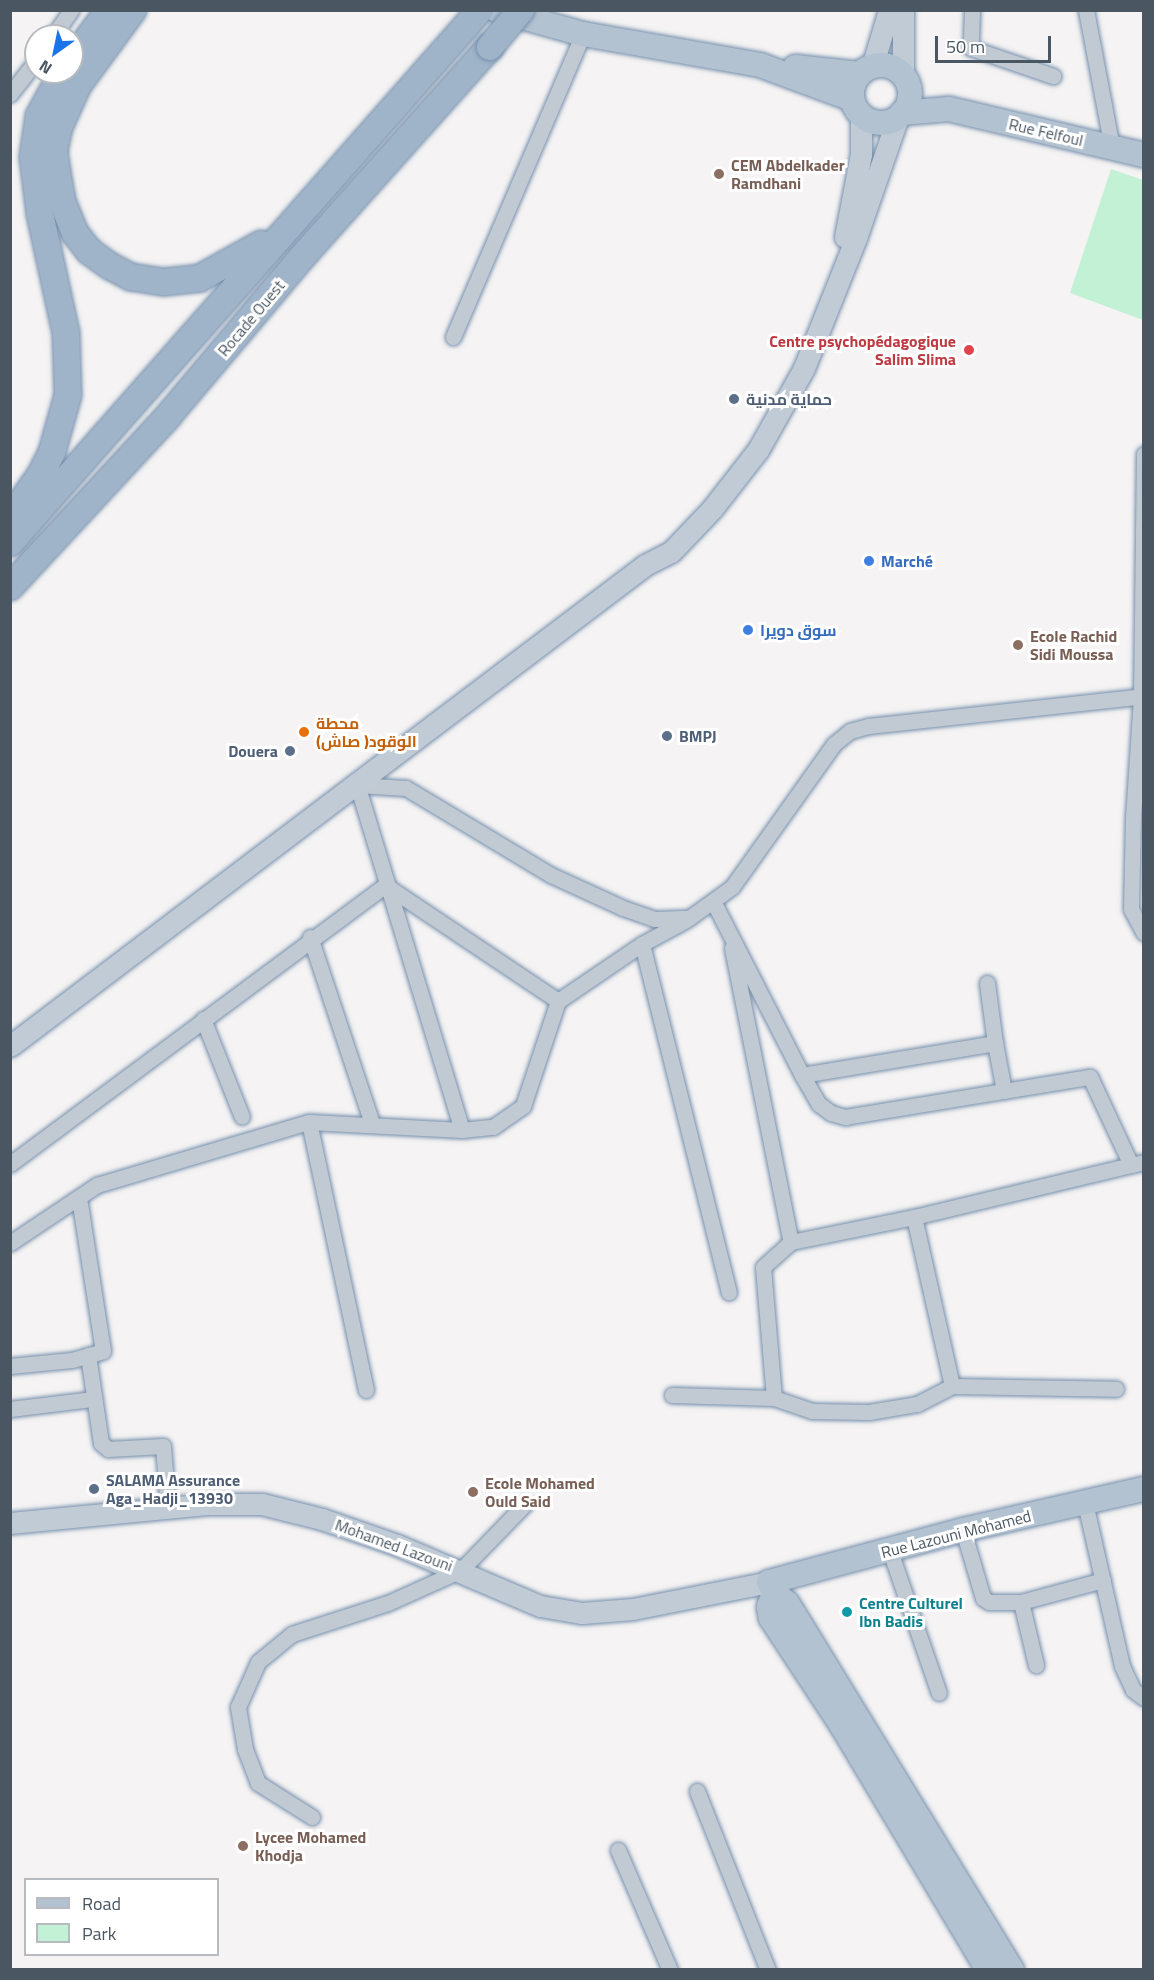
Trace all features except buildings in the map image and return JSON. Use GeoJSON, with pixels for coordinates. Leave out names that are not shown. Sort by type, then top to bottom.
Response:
{"type":"FeatureCollection","features":[{"type":"Feature","properties":{"kind":"highway"},"geometry":{"type":"LineString","coordinates":[[84,44],[109,10]]}},
{"type":"Feature","properties":{"kind":"highway"},"geometry":{"type":"LineString","coordinates":[[133,10],[78,85],[57,135],[54,151],[62,201],[75,233],[89,251],[130,277],[164,282],[200,278],[256,248],[304,210]]}},
{"type":"Feature","properties":{"kind":"highway","name":"Rocade Ouest"},"geometry":{"type":"LineString","coordinates":[[10,543],[347,164],[480,10]]}},
{"type":"Feature","properties":{"kind":"highway","name":"Rocade Ouest"},"geometry":{"type":"LineString","coordinates":[[10,587],[162,423],[302,257],[520,10]]}},
{"type":"Feature","properties":{"kind":"highway"},"geometry":{"type":"LineString","coordinates":[[10,518],[41,474],[52,452],[68,395],[66,333],[41,224],[33,157],[39,116],[56,84]]}},
{"type":"Feature","properties":{"kind":"main road"},"geometry":{"type":"LineString","coordinates":[[497,10],[584,34],[760,65],[866,71],[889,67],[903,99]]}},
{"type":"Feature","properties":{"kind":"main road"},"geometry":{"type":"LineString","coordinates":[[844,262],[861,154],[857,107],[866,71],[889,10]]}},
{"type":"Feature","properties":{"kind":"main road"},"geometry":{"type":"LineString","coordinates":[[10,1046],[645,565],[671,552],[712,509],[758,450],[791,394],[844,262],[903,99],[903,10]]}},
{"type":"Feature","properties":{"kind":"main road","name":"Rue Felfoul"},"geometry":{"type":"LineString","coordinates":[[760,65],[857,107],[883,123],[903,99],[1143,155]]}},
{"type":"Feature","properties":{"kind":"main road","name":"Rue Lazouni Mohamed"},"geometry":{"type":"LineString","coordinates":[[772,1588],[963,1530],[1143,1489]]}},
{"type":"Feature","properties":{"kind":"main road","name":"Mohamed Lazouni"},"geometry":{"type":"LineString","coordinates":[[10,1523],[168,1508],[262,1504],[322,1519],[461,1569],[540,1606],[582,1613],[633,1610],[772,1588]]}},
{"type":"Feature","properties":{"kind":"main road"},"geometry":{"type":"LineString","coordinates":[[772,1588],[769,1607],[771,1618],[951,1902],[988,1970]]}},
{"type":"Feature","properties":{"kind":"main road"},"geometry":{"type":"LineString","coordinates":[[772,1588],[787,1603],[1012,1970]]}},
{"type":"Feature","properties":{"kind":"street"},"geometry":{"type":"LineString","coordinates":[[61,24],[71,10]]}},
{"type":"Feature","properties":{"kind":"street"},"geometry":{"type":"LineString","coordinates":[[972,10],[971,48],[1053,76]]}},
{"type":"Feature","properties":{"kind":"street"},"geometry":{"type":"LineString","coordinates":[[1086,10],[1112,147]]}},
{"type":"Feature","properties":{"kind":"street"},"geometry":{"type":"LineString","coordinates":[[453,337],[584,34]]}},
{"type":"Feature","properties":{"kind":"street"},"geometry":{"type":"LineString","coordinates":[[11,99],[24,79]]}},
{"type":"Feature","properties":{"kind":"street"},"geometry":{"type":"LineString","coordinates":[[1143,454],[1142,697],[1138,814],[1131,909],[1143,933]]}},
{"type":"Feature","properties":{"kind":"street"},"geometry":{"type":"LineString","coordinates":[[10,1243],[97,1185],[309,1122],[372,1123],[462,1130],[493,1127],[523,1106],[558,1001],[642,944],[714,903],[732,886],[834,744],[850,731],[869,726],[1098,699],[1142,697]]}},
{"type":"Feature","properties":{"kind":"street"},"geometry":{"type":"LineString","coordinates":[[462,1130],[385,885],[357,785],[406,788],[551,875],[623,908],[655,919],[689,918]]}},
{"type":"Feature","properties":{"kind":"street"},"geometry":{"type":"LineString","coordinates":[[10,1164],[310,937],[385,885]]}},
{"type":"Feature","properties":{"kind":"street"},"geometry":{"type":"LineString","coordinates":[[385,885],[558,1001]]}},
{"type":"Feature","properties":{"kind":"street"},"geometry":{"type":"LineString","coordinates":[[714,903],[727,923],[802,1075],[819,1104],[845,1117],[1090,1077],[1137,1163],[914,1217],[791,1242],[764,1267],[774,1398]]}},
{"type":"Feature","properties":{"kind":"street"},"geometry":{"type":"LineString","coordinates":[[727,923],[791,1242]]}},
{"type":"Feature","properties":{"kind":"street"},"geometry":{"type":"LineString","coordinates":[[310,937],[372,1123]]}},
{"type":"Feature","properties":{"kind":"street"},"geometry":{"type":"LineString","coordinates":[[642,944],[729,1292]]}},
{"type":"Feature","properties":{"kind":"street"},"geometry":{"type":"LineString","coordinates":[[987,983],[1004,1091]]}},
{"type":"Feature","properties":{"kind":"street"},"geometry":{"type":"LineString","coordinates":[[203,1019],[242,1117]]}},
{"type":"Feature","properties":{"kind":"street"},"geometry":{"type":"LineString","coordinates":[[802,1075],[995,1043]]}},
{"type":"Feature","properties":{"kind":"street"},"geometry":{"type":"LineString","coordinates":[[309,1122],[366,1390]]}},
{"type":"Feature","properties":{"kind":"street"},"geometry":{"type":"LineString","coordinates":[[10,1366],[103,1351],[79,1198]]}},
{"type":"Feature","properties":{"kind":"street"},"geometry":{"type":"LineString","coordinates":[[914,1217],[951,1386]]}},
{"type":"Feature","properties":{"kind":"street"},"geometry":{"type":"LineString","coordinates":[[88,1355],[93,1399],[104,1447],[163,1446],[168,1508]]}},
{"type":"Feature","properties":{"kind":"street"},"geometry":{"type":"LineString","coordinates":[[672,1395],[774,1398],[812,1411],[869,1412],[917,1404],[951,1386],[1116,1389]]}},
{"type":"Feature","properties":{"kind":"street"},"geometry":{"type":"LineString","coordinates":[[10,1409],[93,1399]]}},
{"type":"Feature","properties":{"kind":"street"},"geometry":{"type":"LineString","coordinates":[[1086,1503],[1122,1666],[1133,1690],[1143,1698]]}},
{"type":"Feature","properties":{"kind":"street"},"geometry":{"type":"LineString","coordinates":[[312,1817],[258,1783],[244,1749],[238,1707],[258,1662],[292,1634],[388,1602],[461,1569],[525,1504]]}},
{"type":"Feature","properties":{"kind":"street"},"geometry":{"type":"LineString","coordinates":[[963,1530],[983,1598],[996,1604],[1021,1602],[1103,1580]]}},
{"type":"Feature","properties":{"kind":"street"},"geometry":{"type":"LineString","coordinates":[[890,1551],[939,1693]]}},
{"type":"Feature","properties":{"kind":"street"},"geometry":{"type":"LineString","coordinates":[[1021,1602],[1036,1665]]}},
{"type":"Feature","properties":{"kind":"street"},"geometry":{"type":"LineString","coordinates":[[697,1791],[768,1970]]}},
{"type":"Feature","properties":{"kind":"street"},"geometry":{"type":"LineString","coordinates":[[618,1850],[670,1970]]}},
{"type":"Feature","properties":{"kind":"green space"},"geometry":{"type":"Polygon","coordinates":[[[1111,169],[1143,180],[1143,320],[1070,293],[1111,169]]]}},
{"type":"Feature","properties":{"kind":"place","name":"CEM Abdelkader Ramdhani"},"geometry":{"type":"Point","coordinates":[719,174]}},
{"type":"Feature","properties":{"kind":"place","name":"Centre psychopédagogique Salim Slima"},"geometry":{"type":"Point","coordinates":[969,350]}},
{"type":"Feature","properties":{"kind":"place","name":"حماية مدنية"},"geometry":{"type":"Point","coordinates":[734,399]}},
{"type":"Feature","properties":{"kind":"place","name":"Marché"},"geometry":{"type":"Point","coordinates":[869,561]}},
{"type":"Feature","properties":{"kind":"place","name":"سوق دويرا"},"geometry":{"type":"Point","coordinates":[748,630]}},
{"type":"Feature","properties":{"kind":"place","name":"Ecole Rachid Sidi Moussa"},"geometry":{"type":"Point","coordinates":[1018,645]}},
{"type":"Feature","properties":{"kind":"place","name":"محطة الوقود( صاش)"},"geometry":{"type":"Point","coordinates":[304,732]}},
{"type":"Feature","properties":{"kind":"place","name":"BMPJ"},"geometry":{"type":"Point","coordinates":[667,736]}},
{"type":"Feature","properties":{"kind":"place","name":"Douera"},"geometry":{"type":"Point","coordinates":[290,751]}},
{"type":"Feature","properties":{"kind":"place","name":"SALAMA Assurance Aga_Hadji_13930"},"geometry":{"type":"Point","coordinates":[94,1489]}},
{"type":"Feature","properties":{"kind":"place","name":"Ecole Mohamed Ould Said"},"geometry":{"type":"Point","coordinates":[473,1492]}},
{"type":"Feature","properties":{"kind":"place","name":"Centre Culturel Ibn Badis"},"geometry":{"type":"Point","coordinates":[847,1612]}},
{"type":"Feature","properties":{"kind":"place","name":"Lycee Mohamed Khodja"},"geometry":{"type":"Point","coordinates":[243,1846]}}]}
